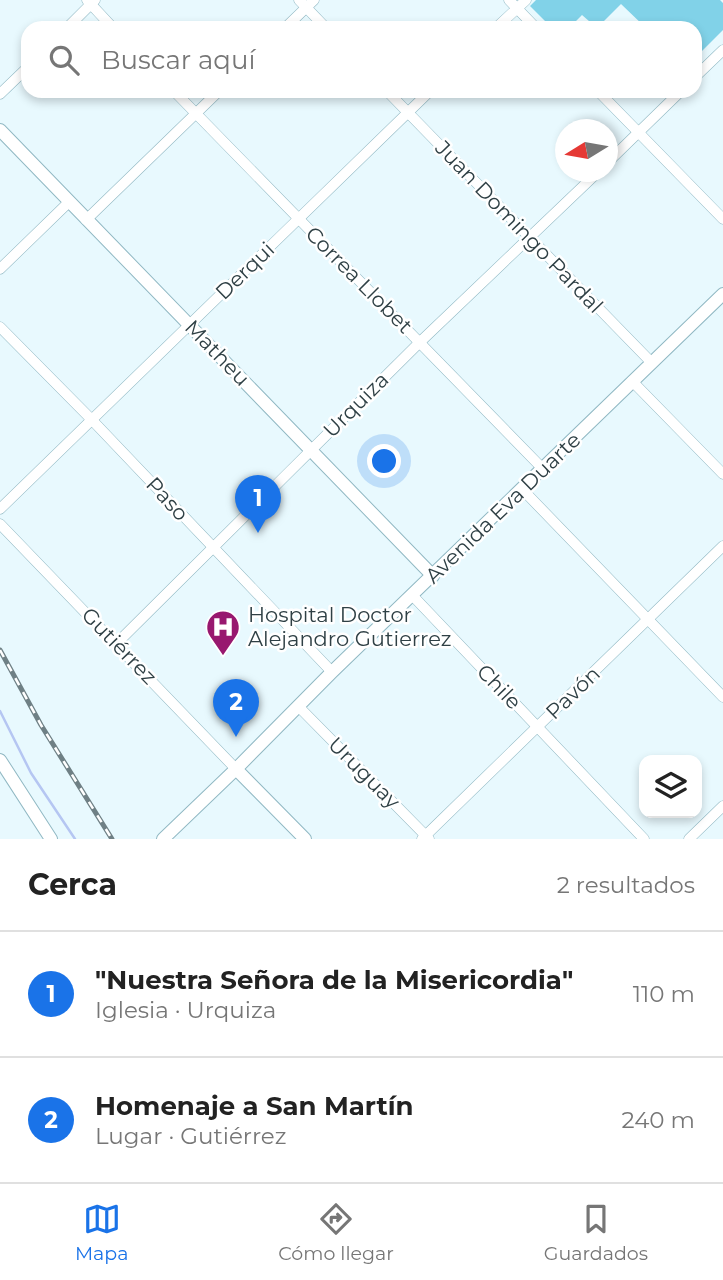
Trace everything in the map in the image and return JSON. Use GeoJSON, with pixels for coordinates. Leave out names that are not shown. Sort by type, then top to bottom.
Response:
{"type":"FeatureCollection","features":[{"type":"Feature","properties":{"kind":"main road","name":"Matheu"},"geometry":{"type":"LineString","coordinates":[[0,130],[433,576]]}},
{"type":"Feature","properties":{"kind":"main road","name":"Avenida Eva Duarte"},"geometry":{"type":"LineString","coordinates":[[163,839],[723,294]]}},
{"type":"Feature","properties":{"kind":"main road"},"geometry":{"type":"LineString","coordinates":[[1,767],[51,839]]}},
{"type":"Feature","properties":{"kind":"main road"},"geometry":{"type":"LineString","coordinates":[[236,769],[305,839]]}},
{"type":"Feature","properties":{"kind":"street"},"geometry":{"type":"LineString","coordinates":[[509,0],[529,21]]}},
{"type":"Feature","properties":{"kind":"street"},"geometry":{"type":"LineString","coordinates":[[504,21],[526,0]]}},
{"type":"Feature","properties":{"kind":"street"},"geometry":{"type":"LineString","coordinates":[[73,21],[91,2],[107,21]]}},
{"type":"Feature","properties":{"kind":"street"},"geometry":{"type":"LineString","coordinates":[[291,21],[306,3],[320,21]]}},
{"type":"Feature","properties":{"kind":"street"},"geometry":{"type":"LineString","coordinates":[[702,70],[723,50]]}},
{"type":"Feature","properties":{"kind":"street"},"geometry":{"type":"LineString","coordinates":[[0,94],[21,73]]}},
{"type":"Feature","properties":{"kind":"street","name":"Correa Llobet"},"geometry":{"type":"LineString","coordinates":[[181,98],[543,469]]}},
{"type":"Feature","properties":{"kind":"street"},"geometry":{"type":"LineString","coordinates":[[86,220],[212,98]]}},
{"type":"Feature","properties":{"kind":"street","name":"Juan Domingo Pardal"},"geometry":{"type":"LineString","coordinates":[[394,98],[651,362]]}},
{"type":"Feature","properties":{"kind":"street","name":"Derqui"},"geometry":{"type":"LineString","coordinates":[[0,509],[422,98]]}},
{"type":"Feature","properties":{"kind":"street"},"geometry":{"type":"LineString","coordinates":[[605,98],[723,219]]}},
{"type":"Feature","properties":{"kind":"street"},"geometry":{"type":"LineString","coordinates":[[618,152],[674,98]]}},
{"type":"Feature","properties":{"kind":"street","name":"Urquiza"},"geometry":{"type":"LineString","coordinates":[[117,643],[419,342],[588,182]]}},
{"type":"Feature","properties":{"kind":"street"},"geometry":{"type":"LineString","coordinates":[[0,269],[69,202]]}},
{"type":"Feature","properties":{"kind":"street","name":"Paso"},"geometry":{"type":"LineString","coordinates":[[0,327],[332,672]]}},
{"type":"Feature","properties":{"kind":"street"},"geometry":{"type":"LineString","coordinates":[[632,381],[723,474]]}},
{"type":"Feature","properties":{"kind":"street"},"geometry":{"type":"LineString","coordinates":[[522,489],[723,697]]}},
{"type":"Feature","properties":{"kind":"street","name":"Gutiérrez"},"geometry":{"type":"LineString","coordinates":[[0,524],[236,769]]}},
{"type":"Feature","properties":{"kind":"street","name":"Pavón"},"geometry":{"type":"LineString","coordinates":[[426,838],[723,546]]}},
{"type":"Feature","properties":{"kind":"street","name":"Chile"},"geometry":{"type":"LineString","coordinates":[[412,595],[644,839]]}},
{"type":"Feature","properties":{"kind":"street","name":"Uruguay"},"geometry":{"type":"LineString","coordinates":[[298,706],[426,838]]}},
{"type":"Feature","properties":{"kind":"street"},"geometry":{"type":"LineString","coordinates":[[689,839],[723,806]]}},
{"type":"Feature","properties":{"kind":"shaded area"},"geometry":{"type":"Polygon","coordinates":[[[536,0],[720,0],[723,3],[723,30],[702,51],[702,21],[639,21],[621,4],[604,21],[589,21],[582,15],[576,21],[545,21],[530,6],[536,0]]]}},
{"type":"Feature","properties":{"kind":"waterway"},"geometry":{"type":"LineString","coordinates":[[0,711],[31,773],[75,839]]}},
{"type":"Feature","properties":{"kind":"railway"},"geometry":{"type":"LineString","coordinates":[[0,650],[41,725],[112,839]]}},
{"type":"Feature","properties":{"kind":"place","name":"\"Nuestra Señora de la Misericordia\""},"geometry":{"type":"Point","coordinates":[258,533]}},
{"type":"Feature","properties":{"kind":"place","name":"Hospital Doctor Alejandro Gutierrez"},"geometry":{"type":"Point","coordinates":[223,657]}},
{"type":"Feature","properties":{"kind":"place","name":"Homenaje a San Martín"},"geometry":{"type":"Point","coordinates":[236,737]}}]}
